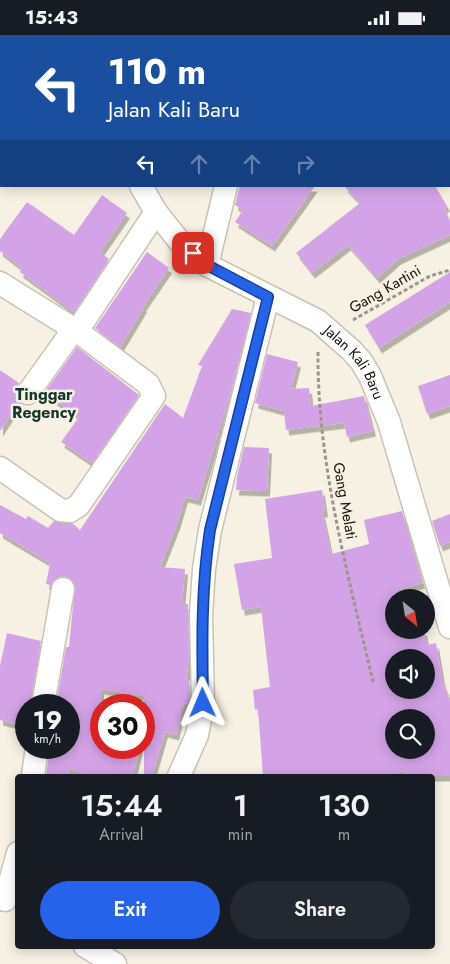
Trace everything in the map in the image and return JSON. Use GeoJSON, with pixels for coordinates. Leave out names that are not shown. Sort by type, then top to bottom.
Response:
{"type":"FeatureCollection","features":[{"type":"Feature","properties":{"kind":"street","name":"Jalan Kali Baru"},"geometry":{"type":"LineString","coordinates":[[142,187],[156,212],[180,242],[207,265],[325,327],[361,361],[370,376],[389,422],[450,627]]}},
{"type":"Feature","properties":{"kind":"street"},"geometry":{"type":"LineString","coordinates":[[207,265],[226,187]]}},
{"type":"Feature","properties":{"kind":"street"},"geometry":{"type":"LineString","coordinates":[[28,393],[75,330],[156,212]]}},
{"type":"Feature","properties":{"kind":"street"},"geometry":{"type":"LineString","coordinates":[[0,283],[75,330],[148,384],[154,396],[79,505],[70,511],[60,510],[0,468]]}},
{"type":"Feature","properties":{"kind":"street"},"geometry":{"type":"LineString","coordinates":[[180,774],[197,735],[203,703],[201,615],[204,569],[210,530],[268,297]]}},
{"type":"Feature","properties":{"kind":"street"},"geometry":{"type":"LineString","coordinates":[[45,694],[63,589]]}},
{"type":"Feature","properties":{"kind":"street"},"geometry":{"type":"LineString","coordinates":[[33,774],[35,759]]}},
{"type":"Feature","properties":{"kind":"street"},"geometry":{"type":"LineString","coordinates":[[7,901],[15,866]]}},
{"type":"Feature","properties":{"kind":"street"},"geometry":{"type":"LineString","coordinates":[[90,949],[115,964]]}},
{"type":"Feature","properties":{"kind":"street"},"geometry":{"type":"LineString","coordinates":[[120,964],[122,949]]}},
{"type":"Feature","properties":{"kind":"path","name":"Gang Kartini"},"geometry":{"type":"LineString","coordinates":[[325,327],[430,276],[450,270]]}},
{"type":"Feature","properties":{"kind":"path","name":"Gang Melati"},"geometry":{"type":"LineString","coordinates":[[325,327],[318,388],[324,446],[344,557],[373,682]]}},
{"type":"Feature","properties":{"kind":"building"},"geometry":{"type":"Polygon","coordinates":[[[240,187],[314,187],[272,246],[235,222],[243,210],[235,205],[240,187]]]}},
{"type":"Feature","properties":{"kind":"building"},"geometry":{"type":"Polygon","coordinates":[[[345,187],[436,187],[447,206],[444,208],[450,222],[450,235],[398,259],[377,278],[348,245],[312,273],[296,253],[360,203],[345,187]]]}},
{"type":"Feature","properties":{"kind":"building"},"geometry":{"type":"Polygon","coordinates":[[[102,195],[127,213],[100,252],[109,259],[74,312],[20,272],[22,268],[0,251],[0,239],[27,202],[74,235],[102,195]]]}},
{"type":"Feature","properties":{"kind":"building"},"geometry":{"type":"Polygon","coordinates":[[[147,252],[169,268],[143,306],[120,347],[95,328],[147,252]]]}},
{"type":"Feature","properties":{"kind":"building"},"geometry":{"type":"Polygon","coordinates":[[[450,272],[450,302],[379,348],[365,325],[450,272]]]}},
{"type":"Feature","properties":{"kind":"building"},"geometry":{"type":"Polygon","coordinates":[[[232,309],[251,313],[232,387],[198,500],[185,497],[177,524],[160,567],[185,569],[182,604],[188,604],[189,658],[186,680],[189,680],[190,704],[184,703],[176,735],[165,732],[153,774],[144,774],[144,759],[155,759],[155,694],[132,694],[101,689],[101,694],[90,694],[90,759],[137,759],[133,774],[86,774],[70,769],[69,774],[46,774],[48,759],[80,759],[80,694],[58,694],[66,647],[69,647],[75,585],[71,579],[65,576],[58,577],[51,585],[46,584],[50,563],[0,533],[0,505],[26,519],[28,516],[48,528],[54,521],[72,523],[80,530],[165,404],[183,418],[202,366],[198,365],[232,309]]]}},
{"type":"Feature","properties":{"kind":"building"},"geometry":{"type":"Polygon","coordinates":[[[77,347],[139,395],[92,463],[61,442],[79,417],[44,393],[77,347]]]}},
{"type":"Feature","properties":{"kind":"building"},"geometry":{"type":"Polygon","coordinates":[[[267,354],[298,362],[291,389],[309,388],[311,406],[364,396],[373,431],[347,437],[344,423],[286,430],[284,411],[255,403],[267,354]]]}},
{"type":"Feature","properties":{"kind":"building"},"geometry":{"type":"Polygon","coordinates":[[[0,370],[19,383],[15,392],[19,402],[0,431],[0,370]]]}},
{"type":"Feature","properties":{"kind":"building"},"geometry":{"type":"Polygon","coordinates":[[[450,375],[450,406],[427,414],[418,386],[450,375]]]}},
{"type":"Feature","properties":{"kind":"building"},"geometry":{"type":"Polygon","coordinates":[[[244,447],[269,448],[267,491],[236,490],[244,447]]]}},
{"type":"Feature","properties":{"kind":"building"},"geometry":{"type":"Polygon","coordinates":[[[322,490],[325,512],[322,512],[331,554],[369,544],[364,520],[402,511],[422,583],[402,589],[385,589],[385,639],[426,639],[427,645],[436,643],[442,679],[450,702],[450,776],[405,774],[404,771],[388,774],[263,774],[258,709],[255,710],[253,690],[270,687],[261,607],[242,610],[234,564],[272,558],[265,499],[322,490]]]}},
{"type":"Feature","properties":{"kind":"building"},"geometry":{"type":"Polygon","coordinates":[[[450,514],[450,542],[440,546],[432,521],[450,514]]]}},
{"type":"Feature","properties":{"kind":"building"},"geometry":{"type":"Polygon","coordinates":[[[7,633],[41,641],[32,694],[15,694],[15,724],[0,720],[0,666],[7,633]]]}},
{"type":"Feature","properties":{"kind":"district","name":"Tinggar Regency"},"geometry":{"type":"Point","coordinates":[44,403]}},
{"type":"Feature","properties":{"kind":"route"},"geometry":{"type":"LineString","coordinates":[[193,253],[207,265],[268,297],[210,530],[204,569],[201,615],[203,703]]}}]}
